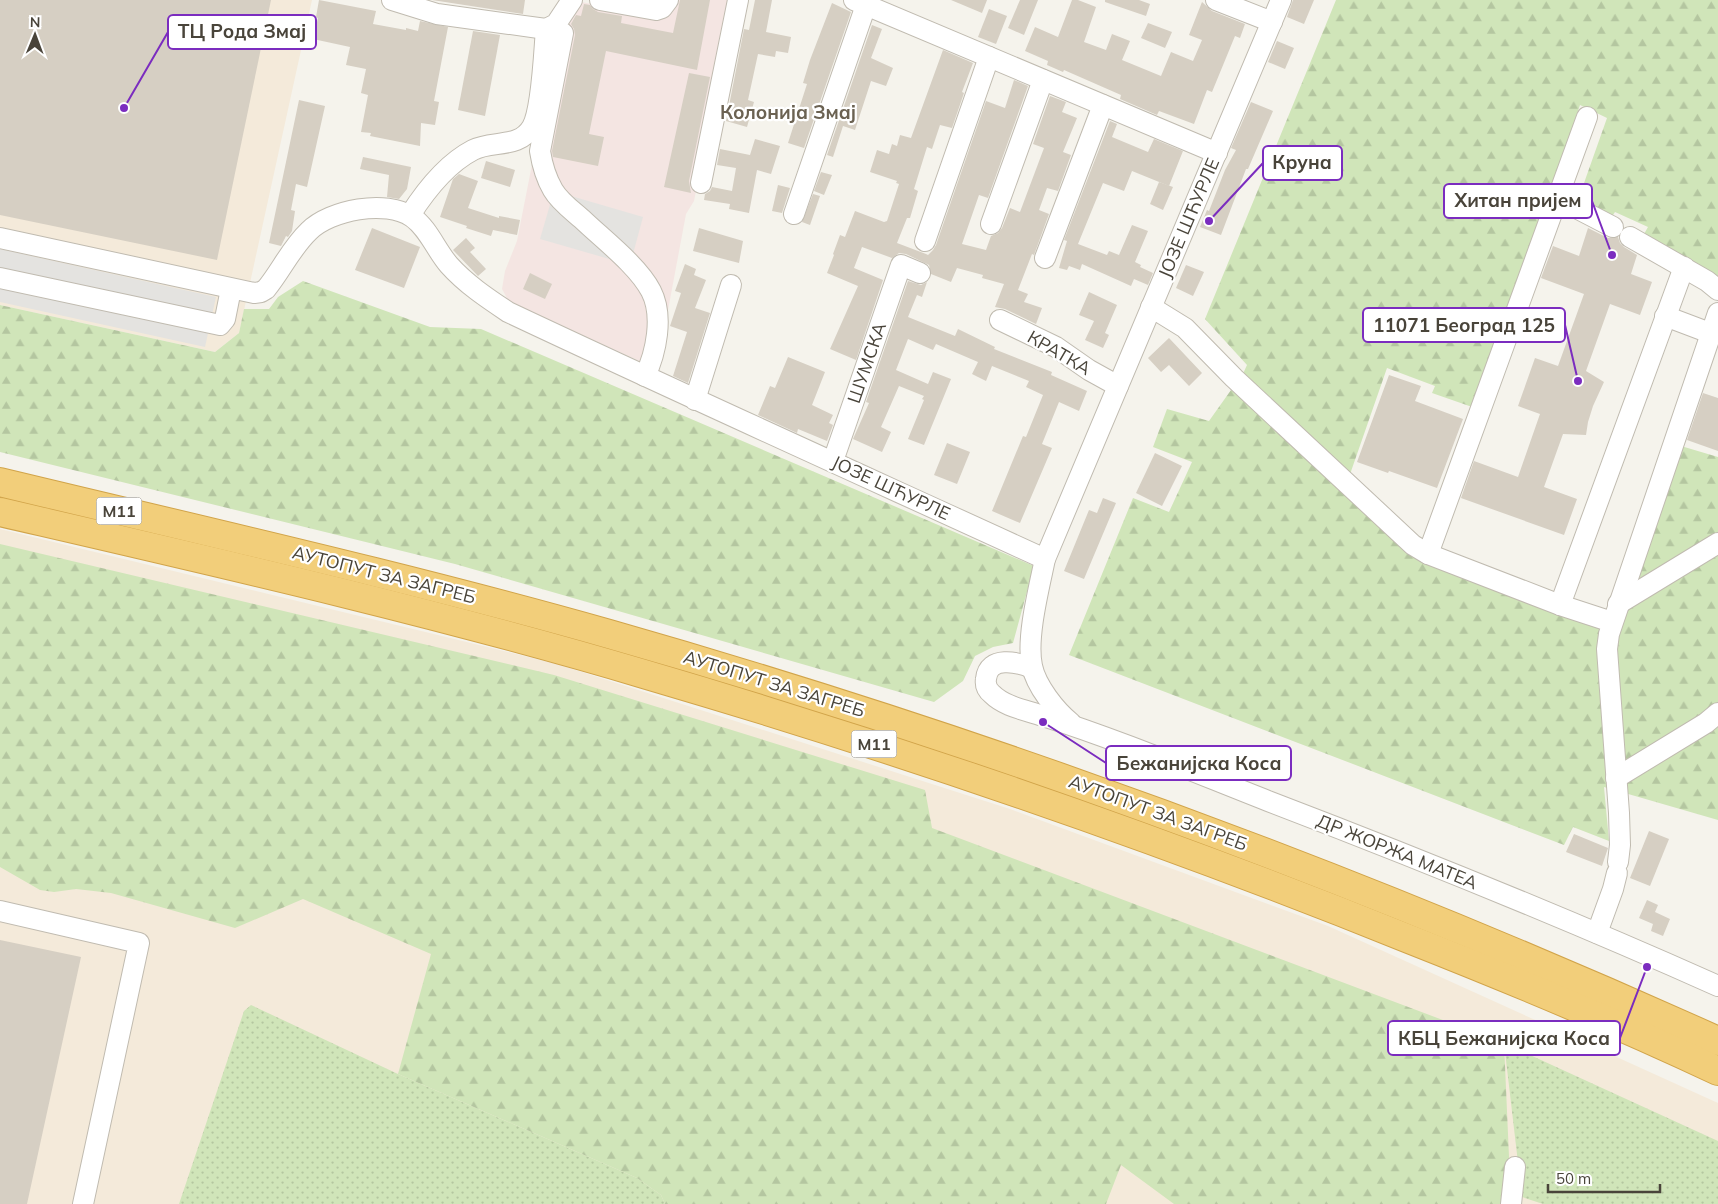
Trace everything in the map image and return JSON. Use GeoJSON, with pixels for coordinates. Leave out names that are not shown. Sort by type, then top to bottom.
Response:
{"type":"FeatureCollection","features":[{"type":"Feature","properties":{"kind":"highway","name":"АУТОПУТ ЗА ЗАГРЕБ"},"geometry":{"type":"LineString","coordinates":[[0,482],[472,597],[608,634],[887,719],[1083,786],[1274,856],[1533,960],[1718,1041]]}},
{"type":"Feature","properties":{"kind":"highway","name":"АУТОПУТ ЗА ЗАГРЕБ"},"geometry":{"type":"LineString","coordinates":[[0,512],[220,563],[464,624],[641,673],[908,754],[1070,810],[1287,890],[1549,996],[1718,1071]]}},
{"type":"Feature","properties":{"kind":"street"},"geometry":{"type":"LineString","coordinates":[[392,0],[437,14],[555,31]]}},
{"type":"Feature","properties":{"kind":"street"},"geometry":{"type":"LineString","coordinates":[[572,0],[556,24],[540,151],[542,164],[554,191],[633,267],[650,291],[655,302],[656,344],[645,376]]}},
{"type":"Feature","properties":{"kind":"street"},"geometry":{"type":"LineString","coordinates":[[600,0],[656,10],[662,8],[668,0]]}},
{"type":"Feature","properties":{"kind":"street"},"geometry":{"type":"LineString","coordinates":[[701,183],[738,0]]}},
{"type":"Feature","properties":{"kind":"street"},"geometry":{"type":"LineString","coordinates":[[1216,0],[1272,22]]}},
{"type":"Feature","properties":{"kind":"street","name":"ЈОЗЕ ШЋУРЛЕ"},"geometry":{"type":"LineString","coordinates":[[410,215],[457,274],[508,312],[695,400],[833,461],[1045,559],[1282,0]]}},
{"type":"Feature","properties":{"kind":"street"},"geometry":{"type":"LineString","coordinates":[[794,214],[860,2],[1217,153]]}},
{"type":"Feature","properties":{"kind":"street"},"geometry":{"type":"LineString","coordinates":[[0,238],[254,293],[261,292],[266,289],[307,233],[327,218],[346,212],[378,209],[410,215],[434,182],[464,155],[477,148],[507,143],[526,135],[532,127],[539,103],[555,31]]}},
{"type":"Feature","properties":{"kind":"street"},"geometry":{"type":"LineString","coordinates":[[925,241],[989,57]]}},
{"type":"Feature","properties":{"kind":"street"},"geometry":{"type":"LineString","coordinates":[[991,224],[1043,80]]}},
{"type":"Feature","properties":{"kind":"street"},"geometry":{"type":"LineString","coordinates":[[1045,258],[1103,105]]}},
{"type":"Feature","properties":{"kind":"street"},"geometry":{"type":"LineString","coordinates":[[1428,554],[1587,117]]}},
{"type":"Feature","properties":{"kind":"street"},"geometry":{"type":"LineString","coordinates":[[1557,198],[1613,227]]}},
{"type":"Feature","properties":{"kind":"street"},"geometry":{"type":"LineString","coordinates":[[1630,237],[1684,267],[1718,290]]}},
{"type":"Feature","properties":{"kind":"street","name":"ШУМСКА"},"geometry":{"type":"LineString","coordinates":[[833,461],[901,266],[920,273]]}},
{"type":"Feature","properties":{"kind":"street"},"geometry":{"type":"LineString","coordinates":[[1560,605],[1684,267]]}},
{"type":"Feature","properties":{"kind":"street"},"geometry":{"type":"LineString","coordinates":[[0,278],[220,325],[225,319],[231,288]]}},
{"type":"Feature","properties":{"kind":"street"},"geometry":{"type":"LineString","coordinates":[[695,400],[731,285]]}},
{"type":"Feature","properties":{"kind":"street"},"geometry":{"type":"LineString","coordinates":[[1151,307],[1185,328],[1234,378],[1385,520],[1413,545],[1428,554],[1560,605],[1615,613],[1718,543]]}},
{"type":"Feature","properties":{"kind":"street"},"geometry":{"type":"LineString","coordinates":[[1598,933],[1613,889],[1618,868],[1620,844],[1607,649],[1615,613],[1718,313]]}},
{"type":"Feature","properties":{"kind":"street"},"geometry":{"type":"LineString","coordinates":[[1665,316],[1710,333]]}},
{"type":"Feature","properties":{"kind":"street","name":"КРАТКА"},"geometry":{"type":"LineString","coordinates":[[1000,320],[1056,347],[1089,370],[1118,386]]}},
{"type":"Feature","properties":{"kind":"street"},"geometry":{"type":"LineString","coordinates":[[1045,559],[1033,627],[1032,668],[1042,689],[1054,707],[1074,725]]}},
{"type":"Feature","properties":{"kind":"street","name":"ДР ЖОРЖА МАТЕА"},"geometry":{"type":"LineString","coordinates":[[1032,668],[1012,662],[994,665],[987,674],[986,686],[993,696],[1006,704],[1074,725],[1332,825],[1598,933],[1718,986]]}},
{"type":"Feature","properties":{"kind":"street"},"geometry":{"type":"LineString","coordinates":[[1616,778],[1706,723],[1718,713]]}},
{"type":"Feature","properties":{"kind":"street"},"geometry":{"type":"LineString","coordinates":[[0,911],[139,943],[83,1204]]}},
{"type":"Feature","properties":{"kind":"street"},"geometry":{"type":"LineString","coordinates":[[1513,1203],[1514,1167]]}},
{"type":"Feature","properties":{"kind":"shaded area"},"geometry":{"type":"Polygon","coordinates":[[[0,0],[312,0],[239,333],[215,352],[0,305],[0,0]]]}},
{"type":"Feature","properties":{"kind":"shaded area"},"geometry":{"type":"Polygon","coordinates":[[[675,0],[734,0],[694,201],[686,214],[657,369],[509,302],[502,289],[505,271],[517,241],[558,32],[576,1],[653,16],[664,16],[673,12],[675,0]]]}},
{"type":"Feature","properties":{"kind":"shaded area"},"geometry":{"type":"Polygon","coordinates":[[[554,191],[643,217],[630,265],[540,239],[554,191]]]}},
{"type":"Feature","properties":{"kind":"shaded area"},"geometry":{"type":"Polygon","coordinates":[[[0,249],[216,297],[205,347],[0,302],[0,249]]]}},
{"type":"Feature","properties":{"kind":"shaded area"},"geometry":{"type":"Polygon","coordinates":[[[0,529],[557,664],[1010,809],[1328,926],[1718,1103],[1718,1204],[0,1204],[0,529]]]}},
{"type":"Feature","properties":{"kind":"green space"},"geometry":{"type":"Polygon","coordinates":[[[1336,0],[1718,0],[1718,281],[1644,234],[1648,227],[1615,212],[1611,218],[1578,200],[1607,118],[1580,105],[1475,408],[1432,393],[1435,386],[1387,368],[1348,480],[1241,378],[1247,365],[1205,319],[1336,0]]]}},
{"type":"Feature","properties":{"kind":"green space"},"geometry":{"type":"Polygon","coordinates":[[[303,281],[430,327],[481,329],[1034,566],[1013,643],[993,647],[975,656],[963,681],[934,702],[455,564],[0,452],[0,305],[215,352],[239,333],[244,309],[269,309],[278,297],[303,281]]]}},
{"type":"Feature","properties":{"kind":"green space"},"geometry":{"type":"Polygon","coordinates":[[[1236,383],[1427,561],[1614,626],[1681,446],[1718,457],[1718,820],[1604,787],[1609,841],[1573,827],[1564,845],[1069,655],[1133,498],[1169,512],[1192,462],[1153,447],[1167,409],[1209,421],[1236,383]]]}},
{"type":"Feature","properties":{"kind":"green space"},"geometry":{"type":"Polygon","coordinates":[[[0,544],[554,675],[925,790],[932,828],[1504,1043],[1511,1202],[1510,1204],[1174,1204],[1121,1165],[1106,1204],[665,1204],[661,1195],[637,1178],[398,1074],[431,954],[303,899],[235,928],[111,893],[76,889],[54,892],[40,890],[0,867],[0,544]]]}},
{"type":"Feature","properties":{"kind":"green space"},"geometry":{"type":"Polygon","coordinates":[[[251,1005],[398,1074],[637,1178],[661,1195],[665,1204],[179,1204],[244,1011],[251,1005]]]}},
{"type":"Feature","properties":{"kind":"green space"},"geometry":{"type":"Polygon","coordinates":[[[1504,1043],[1718,1141],[1718,1204],[1543,1204],[1522,1197],[1504,1043]]]}},
{"type":"Feature","properties":{"kind":"building"},"geometry":{"type":"Polygon","coordinates":[[[0,0],[271,0],[217,260],[0,215],[0,0]]]}},
{"type":"Feature","properties":{"kind":"building"},"geometry":{"type":"Polygon","coordinates":[[[319,0],[376,11],[373,24],[418,31],[420,21],[448,27],[434,101],[439,102],[435,125],[421,123],[420,146],[370,136],[371,133],[361,132],[368,95],[361,93],[366,69],[346,65],[350,47],[313,39],[318,18],[316,17],[319,0]]]}},
{"type":"Feature","properties":{"kind":"building"},"geometry":{"type":"Polygon","coordinates":[[[432,0],[525,0],[523,14],[432,0]]]}},
{"type":"Feature","properties":{"kind":"building"},"geometry":{"type":"Polygon","coordinates":[[[680,0],[710,0],[697,70],[606,51],[589,134],[604,137],[598,166],[553,157],[552,151],[575,35],[571,24],[576,15],[581,16],[584,4],[590,5],[598,12],[622,16],[621,23],[673,33],[680,0]]]}},
{"type":"Feature","properties":{"kind":"building"},"geometry":{"type":"Polygon","coordinates":[[[755,0],[772,0],[766,32],[791,37],[788,53],[776,51],[775,57],[758,54],[748,100],[754,102],[747,127],[726,121],[744,29],[749,30],[755,0]]]}},
{"type":"Feature","properties":{"kind":"building"},"geometry":{"type":"Polygon","coordinates":[[[951,0],[987,0],[982,13],[951,0]]]}},
{"type":"Feature","properties":{"kind":"building"},"geometry":{"type":"Polygon","coordinates":[[[1020,0],[1038,0],[1024,35],[1008,28],[1020,0]]]}},
{"type":"Feature","properties":{"kind":"building"},"geometry":{"type":"Polygon","coordinates":[[[1072,0],[1078,0],[1096,7],[1084,42],[1106,50],[1112,34],[1130,41],[1122,60],[1161,76],[1171,52],[1193,61],[1202,40],[1189,35],[1202,2],[1212,11],[1245,24],[1240,38],[1235,36],[1212,92],[1207,90],[1194,124],[1159,111],[1157,115],[1120,99],[1121,95],[1064,70],[1063,72],[1047,65],[1048,61],[1025,51],[1035,27],[1058,37],[1072,0]]]}},
{"type":"Feature","properties":{"kind":"building"},"geometry":{"type":"Polygon","coordinates":[[[1105,0],[1139,0],[1150,4],[1146,16],[1105,2],[1105,0]]]}},
{"type":"Feature","properties":{"kind":"building"},"geometry":{"type":"Polygon","coordinates":[[[1293,0],[1314,0],[1304,24],[1287,17],[1293,0]]]}},
{"type":"Feature","properties":{"kind":"building"},"geometry":{"type":"Polygon","coordinates":[[[832,3],[851,12],[804,148],[788,143],[807,84],[803,83],[810,60],[832,3]]]}},
{"type":"Feature","properties":{"kind":"building"},"geometry":{"type":"Polygon","coordinates":[[[989,9],[1007,16],[996,44],[978,37],[989,9]]]}},
{"type":"Feature","properties":{"kind":"building"},"geometry":{"type":"Polygon","coordinates":[[[1148,23],[1172,32],[1165,48],[1141,38],[1148,23]]]}},
{"type":"Feature","properties":{"kind":"building"},"geometry":{"type":"Polygon","coordinates":[[[872,25],[882,29],[871,58],[893,68],[886,86],[871,81],[855,130],[843,126],[833,157],[827,155],[872,25]]]}},
{"type":"Feature","properties":{"kind":"building"},"geometry":{"type":"Polygon","coordinates":[[[473,31],[500,35],[485,116],[458,110],[473,31]]]}},
{"type":"Feature","properties":{"kind":"building"},"geometry":{"type":"Polygon","coordinates":[[[1277,41],[1294,48],[1285,69],[1268,62],[1277,41]]]}},
{"type":"Feature","properties":{"kind":"building"},"geometry":{"type":"Polygon","coordinates":[[[943,50],[973,63],[962,92],[964,93],[952,128],[940,125],[932,149],[927,147],[914,189],[918,191],[910,218],[907,218],[897,243],[928,255],[933,250],[986,101],[1005,108],[1014,80],[1028,86],[988,198],[979,195],[962,244],[986,250],[991,236],[998,233],[1002,228],[1010,208],[1020,212],[1044,148],[1033,144],[1050,96],[1066,102],[1062,112],[1077,118],[1063,152],[1071,155],[1058,191],[1047,188],[1039,210],[1049,214],[1034,255],[1032,254],[1018,290],[1028,294],[1024,302],[1042,308],[1036,324],[1005,309],[995,307],[1004,284],[982,278],[983,275],[957,268],[951,282],[931,274],[929,265],[906,254],[899,253],[892,258],[862,247],[854,268],[883,280],[856,360],[830,349],[858,286],[827,273],[840,235],[845,237],[855,211],[884,222],[887,221],[899,184],[896,183],[897,181],[870,172],[877,150],[889,154],[892,144],[897,146],[900,135],[911,138],[943,50]]]}},
{"type":"Feature","properties":{"kind":"building"},"geometry":{"type":"Polygon","coordinates":[[[689,73],[710,77],[689,181],[691,193],[664,187],[689,73]]]}},
{"type":"Feature","properties":{"kind":"building"},"geometry":{"type":"Polygon","coordinates":[[[299,100],[325,106],[307,187],[296,184],[291,210],[295,211],[292,231],[288,237],[286,236],[281,246],[269,243],[299,100]]]}},
{"type":"Feature","properties":{"kind":"building"},"geometry":{"type":"Polygon","coordinates":[[[1251,102],[1273,111],[1248,169],[1246,169],[1221,235],[1200,227],[1236,150],[1231,148],[1251,102]]]}},
{"type":"Feature","properties":{"kind":"building"},"geometry":{"type":"Polygon","coordinates":[[[1110,121],[1117,124],[1112,137],[1148,152],[1154,139],[1183,151],[1169,186],[1132,171],[1124,191],[1103,183],[1078,244],[1107,255],[1109,251],[1119,255],[1132,225],[1148,231],[1135,262],[1141,265],[1140,267],[1153,273],[1148,285],[1134,279],[1131,286],[1082,264],[1080,270],[1069,266],[1067,270],[1059,268],[1067,241],[1064,240],[1110,121]]]}},
{"type":"Feature","properties":{"kind":"building"},"geometry":{"type":"Polygon","coordinates":[[[755,139],[780,146],[771,174],[757,170],[749,213],[729,209],[730,204],[704,200],[705,194],[712,187],[732,191],[736,168],[717,165],[720,149],[750,155],[755,139]]]}},
{"type":"Feature","properties":{"kind":"building"},"geometry":{"type":"Polygon","coordinates":[[[363,157],[411,167],[407,189],[399,199],[387,197],[389,175],[360,169],[363,157]]]}},
{"type":"Feature","properties":{"kind":"building"},"geometry":{"type":"Polygon","coordinates":[[[486,161],[515,170],[510,187],[481,178],[486,161]]]}},
{"type":"Feature","properties":{"kind":"building"},"geometry":{"type":"Polygon","coordinates":[[[821,172],[832,175],[824,195],[814,191],[821,172]]]}},
{"type":"Feature","properties":{"kind":"building"},"geometry":{"type":"Polygon","coordinates":[[[459,174],[478,181],[468,208],[499,218],[499,216],[520,220],[517,235],[493,230],[491,236],[440,217],[453,179],[459,174]]]}},
{"type":"Feature","properties":{"kind":"building"},"geometry":{"type":"Polygon","coordinates":[[[1159,182],[1173,187],[1163,210],[1150,204],[1159,182]]]}},
{"type":"Feature","properties":{"kind":"building"},"geometry":{"type":"Polygon","coordinates":[[[778,185],[790,188],[782,213],[772,211],[778,185]]]}},
{"type":"Feature","properties":{"kind":"building"},"geometry":{"type":"Polygon","coordinates":[[[813,194],[820,196],[810,225],[802,222],[813,194]]]}},
{"type":"Feature","properties":{"kind":"building"},"geometry":{"type":"Polygon","coordinates":[[[372,228],[420,247],[404,288],[355,270],[372,228]]]}},
{"type":"Feature","properties":{"kind":"building"},"geometry":{"type":"Polygon","coordinates":[[[699,228],[743,241],[739,263],[693,251],[699,228]]]}},
{"type":"Feature","properties":{"kind":"building"},"geometry":{"type":"Polygon","coordinates":[[[1588,228],[1608,238],[1618,237],[1624,247],[1637,255],[1631,274],[1652,282],[1640,315],[1610,304],[1586,371],[1604,382],[1593,406],[1586,435],[1563,434],[1544,487],[1577,499],[1564,535],[1461,498],[1474,461],[1518,477],[1540,414],[1518,406],[1535,358],[1558,366],[1584,294],[1541,278],[1553,246],[1579,256],[1588,228]]]}},
{"type":"Feature","properties":{"kind":"building"},"geometry":{"type":"Polygon","coordinates":[[[466,238],[475,248],[470,252],[486,269],[478,276],[453,250],[466,238]]]}},
{"type":"Feature","properties":{"kind":"building"},"geometry":{"type":"Polygon","coordinates":[[[685,264],[696,269],[694,275],[706,280],[695,308],[710,313],[688,383],[673,376],[687,332],[670,326],[681,293],[675,291],[685,264]]]}},
{"type":"Feature","properties":{"kind":"building"},"geometry":{"type":"Polygon","coordinates":[[[1186,265],[1204,272],[1193,296],[1176,288],[1186,265]]]}},
{"type":"Feature","properties":{"kind":"building"},"geometry":{"type":"Polygon","coordinates":[[[530,273],[552,284],[545,299],[523,289],[530,273]]]}},
{"type":"Feature","properties":{"kind":"building"},"geometry":{"type":"Polygon","coordinates":[[[908,281],[921,285],[927,282],[922,297],[917,295],[908,317],[955,336],[958,329],[995,347],[994,349],[1052,372],[1051,375],[1087,391],[1079,411],[1059,402],[1042,444],[1052,448],[1020,523],[992,511],[1023,436],[1026,437],[1043,395],[1026,387],[1029,381],[992,366],[986,381],[972,374],[978,362],[936,344],[933,350],[908,339],[896,370],[928,384],[933,372],[951,379],[924,445],[908,439],[924,396],[899,386],[881,427],[891,432],[882,452],[853,439],[869,403],[866,402],[908,281]]]}},
{"type":"Feature","properties":{"kind":"building"},"geometry":{"type":"Polygon","coordinates":[[[1089,292],[1117,305],[1105,333],[1109,335],[1103,348],[1085,340],[1094,321],[1079,315],[1089,292]]]}},
{"type":"Feature","properties":{"kind":"building"},"geometry":{"type":"Polygon","coordinates":[[[1169,338],[1202,373],[1189,386],[1169,365],[1161,372],[1148,358],[1169,338]]]}},
{"type":"Feature","properties":{"kind":"building"},"geometry":{"type":"Polygon","coordinates":[[[788,357],[825,372],[812,405],[833,415],[829,423],[833,425],[827,441],[798,429],[797,433],[758,415],[770,386],[775,388],[788,357]]]}},
{"type":"Feature","properties":{"kind":"building"},"geometry":{"type":"Polygon","coordinates":[[[1389,375],[1421,386],[1415,401],[1463,419],[1437,488],[1357,462],[1389,375]]]}},
{"type":"Feature","properties":{"kind":"building"},"geometry":{"type":"Polygon","coordinates":[[[1703,393],[1718,398],[1718,451],[1687,440],[1703,393]]]}},
{"type":"Feature","properties":{"kind":"building"},"geometry":{"type":"Polygon","coordinates":[[[947,443],[970,452],[957,484],[934,475],[947,443]]]}},
{"type":"Feature","properties":{"kind":"building"},"geometry":{"type":"Polygon","coordinates":[[[1155,453],[1182,466],[1162,506],[1136,493],[1155,453]]]}},
{"type":"Feature","properties":{"kind":"building"},"geometry":{"type":"Polygon","coordinates":[[[1103,498],[1116,503],[1084,579],[1064,571],[1089,510],[1097,513],[1103,498]]]}},
{"type":"Feature","properties":{"kind":"building"},"geometry":{"type":"Polygon","coordinates":[[[1649,831],[1669,839],[1650,886],[1630,878],[1649,831]]]}},
{"type":"Feature","properties":{"kind":"building"},"geometry":{"type":"Polygon","coordinates":[[[1574,834],[1608,848],[1602,866],[1566,852],[1574,834]]]}},
{"type":"Feature","properties":{"kind":"building"},"geometry":{"type":"Polygon","coordinates":[[[1647,900],[1658,905],[1655,912],[1670,919],[1663,936],[1651,931],[1653,924],[1639,918],[1647,900]]]}},
{"type":"Feature","properties":{"kind":"building"},"geometry":{"type":"Polygon","coordinates":[[[0,940],[81,957],[27,1204],[0,1204],[0,940]]]}},
{"type":"Feature","properties":{"kind":"place","name":"ТЦ Рода Змај"},"geometry":{"type":"Point","coordinates":[124,108]}},
{"type":"Feature","properties":{"kind":"place","name":"Круна"},"geometry":{"type":"Point","coordinates":[1209,221]}},
{"type":"Feature","properties":{"kind":"place","name":"Хитан пријем"},"geometry":{"type":"Point","coordinates":[1612,255]}},
{"type":"Feature","properties":{"kind":"place","name":"11071 Београд 125"},"geometry":{"type":"Point","coordinates":[1578,381]}},
{"type":"Feature","properties":{"kind":"place","name":"Бежанијска Коса"},"geometry":{"type":"Point","coordinates":[1043,722]}},
{"type":"Feature","properties":{"kind":"place","name":"КБЦ Бежанијска Коса"},"geometry":{"type":"Point","coordinates":[1647,967]}},
{"type":"Feature","properties":{"kind":"district","name":"Колонија Змај"},"geometry":{"type":"Point","coordinates":[788,112]}}]}
